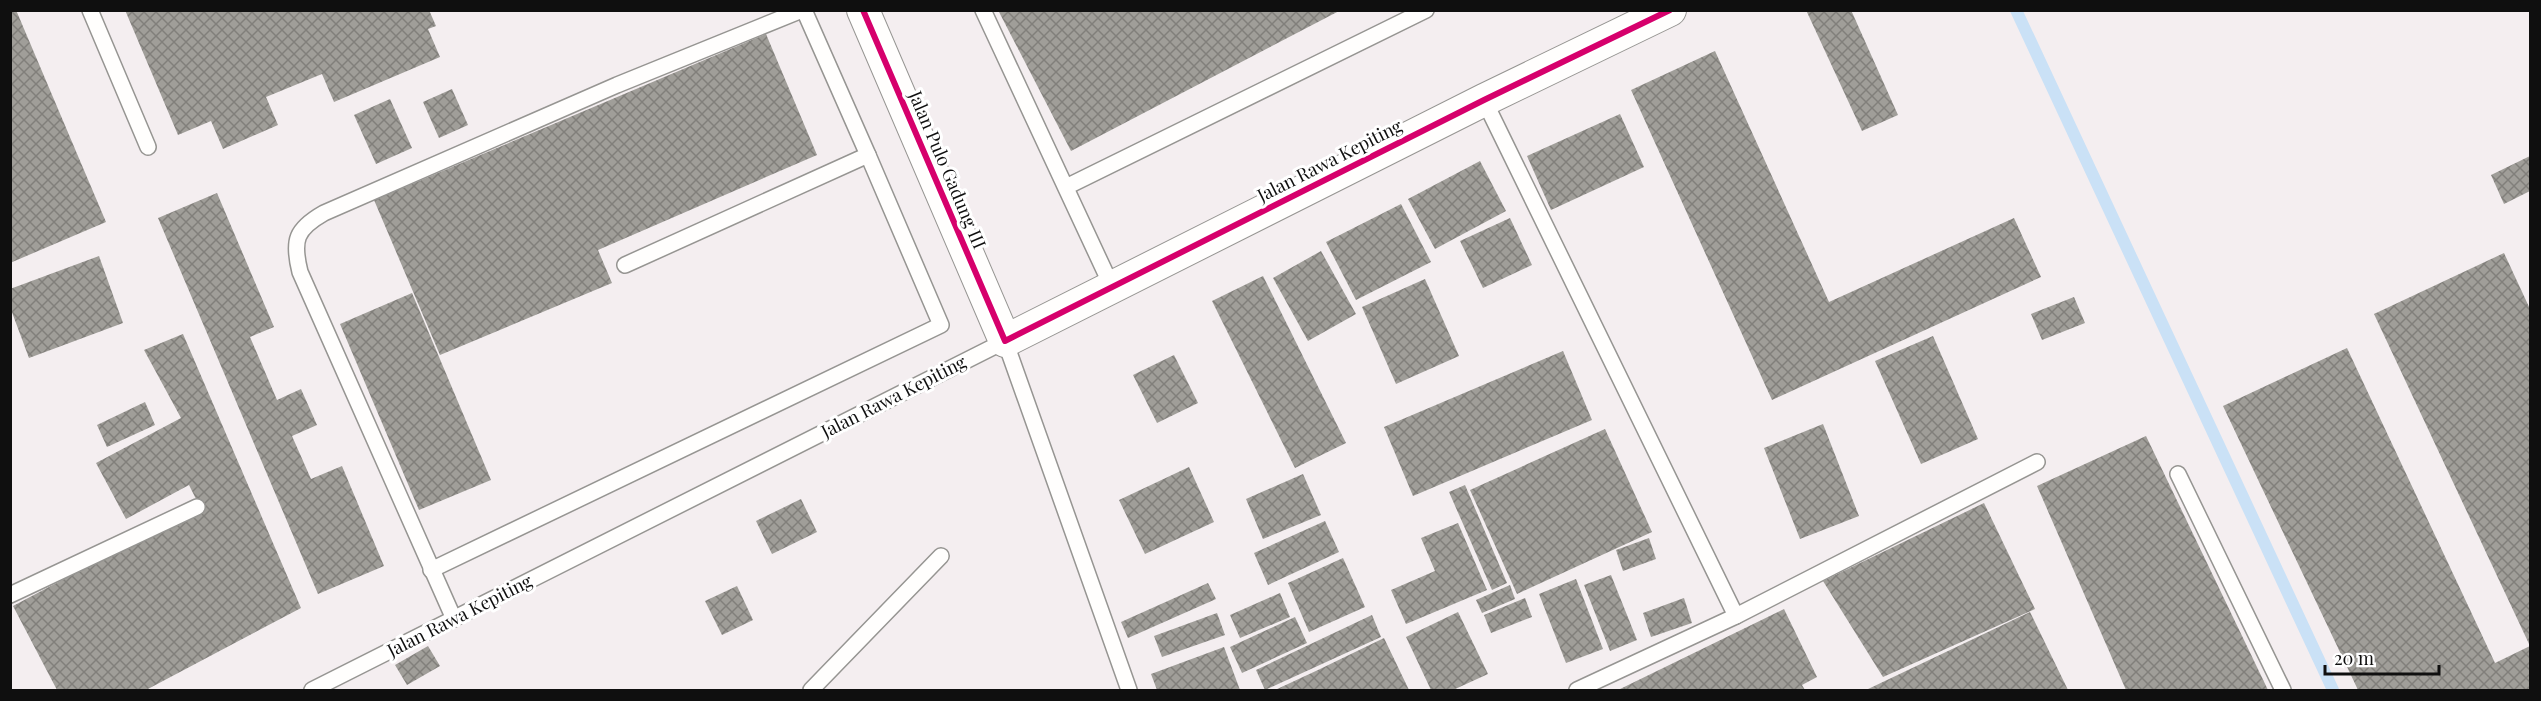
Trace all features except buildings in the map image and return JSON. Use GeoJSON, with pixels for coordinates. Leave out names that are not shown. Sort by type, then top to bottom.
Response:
{"type":"FeatureCollection","features":[{"type":"Feature","properties":{"kind":"street","name":"Jalan Pulo Gadung III"},"geometry":{"type":"LineString","coordinates":[[862,10],[1005,341]]}},
{"type":"Feature","properties":{"kind":"street","name":"Jalan Rawa Kepiting"},"geometry":{"type":"LineString","coordinates":[[1005,341],[1484,100],[1670,10]]}},
{"type":"Feature","properties":{"kind":"lane"},"geometry":{"type":"LineString","coordinates":[[90,10],[148,147]]}},
{"type":"Feature","properties":{"kind":"lane"},"geometry":{"type":"LineString","coordinates":[[431,570],[941,325],[803,10],[617,85],[324,213],[303,226],[296,241],[295,254],[300,272],[431,570],[454,619]]}},
{"type":"Feature","properties":{"kind":"lane"},"geometry":{"type":"LineString","coordinates":[[983,10],[1112,287]]}},
{"type":"Feature","properties":{"kind":"lane"},"geometry":{"type":"LineString","coordinates":[[1066,188],[1426,10]]}},
{"type":"Feature","properties":{"kind":"lane"},"geometry":{"type":"LineString","coordinates":[[1484,100],[1736,616]]}},
{"type":"Feature","properties":{"kind":"lane"},"geometry":{"type":"LineString","coordinates":[[625,266],[868,155]]}},
{"type":"Feature","properties":{"kind":"lane","name":"Jalan Rawa Kepiting"},"geometry":{"type":"LineString","coordinates":[[312,690],[1005,341]]}},
{"type":"Feature","properties":{"kind":"lane","name":"Jalan Pulo Gadung III"},"geometry":{"type":"LineString","coordinates":[[1005,341],[1130,690]]}},
{"type":"Feature","properties":{"kind":"lane"},"geometry":{"type":"LineString","coordinates":[[1577,690],[1736,616],[2037,462]]}},
{"type":"Feature","properties":{"kind":"lane"},"geometry":{"type":"LineString","coordinates":[[2178,474],[2283,690]]}},
{"type":"Feature","properties":{"kind":"lane"},"geometry":{"type":"LineString","coordinates":[[10,595],[197,507]]}},
{"type":"Feature","properties":{"kind":"lane"},"geometry":{"type":"LineString","coordinates":[[811,690],[941,556]]}},
{"type":"Feature","properties":{"kind":"shaded area"},"geometry":{"type":"Polygon","coordinates":[[[10,11],[2530,11],[2530,690],[11,690],[10,11]]]}},
{"type":"Feature","properties":{"kind":"waterway"},"geometry":{"type":"LineString","coordinates":[[2016,10],[2333,690]]}},
{"type":"Feature","properties":{"kind":"cycle path"},"geometry":{"type":"LineString","coordinates":[[863,10],[1005,341],[1484,100],[1670,10]]}}]}
